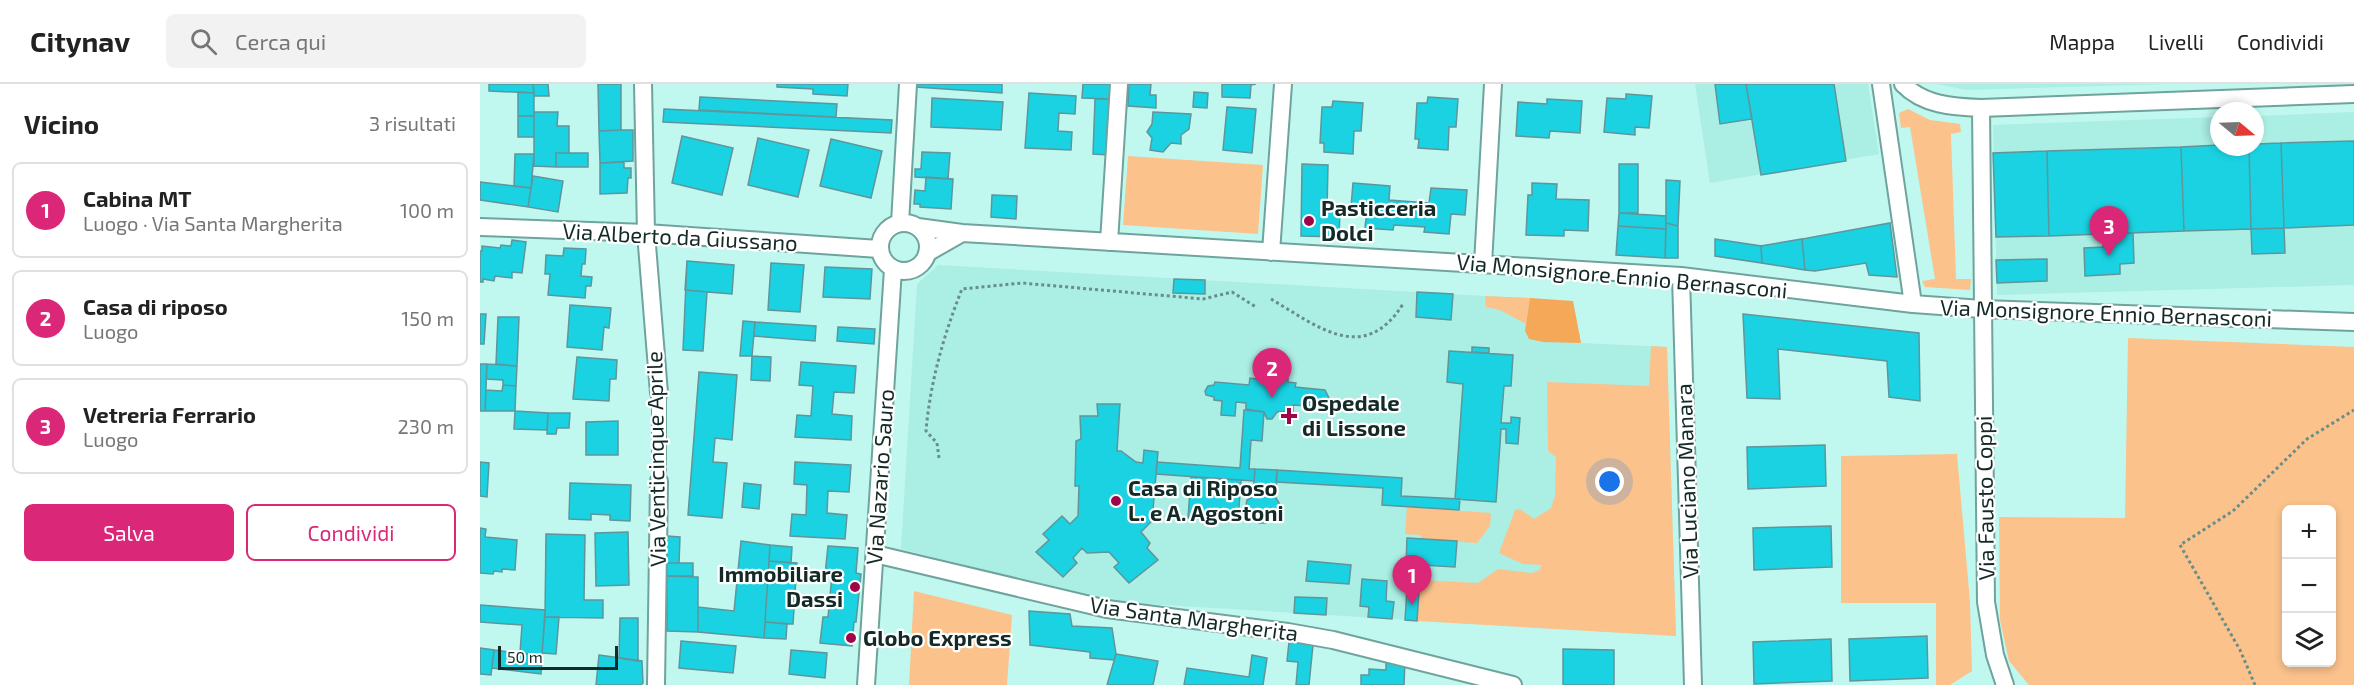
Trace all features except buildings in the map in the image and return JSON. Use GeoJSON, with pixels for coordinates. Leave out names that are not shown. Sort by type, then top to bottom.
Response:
{"type":"FeatureCollection","features":[{"type":"Feature","properties":{"kind":"street","name":"Via Venticinque Aprile"},"geometry":{"type":"LineString","coordinates":[[643,84],[646,233],[659,393],[656,685]]}},
{"type":"Feature","properties":{"kind":"street"},"geometry":{"type":"LineString","coordinates":[[900,223],[908,84]]}},
{"type":"Feature","properties":{"kind":"street"},"geometry":{"type":"LineString","coordinates":[[1109,242],[1119,84]]}},
{"type":"Feature","properties":{"kind":"street"},"geometry":{"type":"LineString","coordinates":[[1271,252],[1283,84]]}},
{"type":"Feature","properties":{"kind":"street"},"geometry":{"type":"LineString","coordinates":[[1483,264],[1493,84]]}},
{"type":"Feature","properties":{"kind":"street"},"geometry":{"type":"LineString","coordinates":[[1881,84],[1913,304]]}},
{"type":"Feature","properties":{"kind":"street"},"geometry":{"type":"LineString","coordinates":[[1903,84],[1924,99],[1939,104],[1981,108],[2354,94]]}},
{"type":"Feature","properties":{"kind":"street","name":"Via Fausto Coppi"},"geometry":{"type":"LineString","coordinates":[[1981,108],[1986,602],[1995,655],[2005,685]]}},
{"type":"Feature","properties":{"kind":"street"},"geometry":{"type":"LineString","coordinates":[[927,253],[926,239],[918,227],[900,223],[884,233],[879,249],[881,257],[893,269],[902,272],[917,267],[927,253],[962,233]]}},
{"type":"Feature","properties":{"kind":"street","name":"Via Alberto da Giussano"},"geometry":{"type":"LineString","coordinates":[[480,227],[646,233],[879,249]]}},
{"type":"Feature","properties":{"kind":"street","name":"Via Monsignore Ennio Bernasconi"},"geometry":{"type":"LineString","coordinates":[[918,227],[962,233],[1681,276],[1913,304],[1982,309],[2354,322]]}},
{"type":"Feature","properties":{"kind":"street","name":"Via Nazario Sauro"},"geometry":{"type":"LineString","coordinates":[[866,685],[893,269]]}},
{"type":"Feature","properties":{"kind":"street","name":"Via Luciano Manara"},"geometry":{"type":"LineString","coordinates":[[1681,276],[1693,685]]}},
{"type":"Feature","properties":{"kind":"street","name":"Via Santa Margherita"},"geometry":{"type":"LineString","coordinates":[[875,554],[1107,609],[1288,632],[1333,640],[1489,682],[1513,685]]}},
{"type":"Feature","properties":{"kind":"path"},"geometry":{"type":"LineString","coordinates":[[939,458],[938,444],[926,431],[928,412],[941,351],[963,289],[1022,283],[1203,298],[1232,292],[1256,307]]}},
{"type":"Feature","properties":{"kind":"path"},"geometry":{"type":"LineString","coordinates":[[1271,299],[1323,330],[1345,337],[1371,336],[1394,318],[1402,304]]}},
{"type":"Feature","properties":{"kind":"path"},"geometry":{"type":"LineString","coordinates":[[2255,685],[2240,650],[2180,545],[2233,511],[2307,439],[2354,410]]}},
{"type":"Feature","properties":{"kind":"shaded area"},"geometry":{"type":"Polygon","coordinates":[[[1695,84],[1868,84],[1879,154],[1710,183],[1695,84]]]}},
{"type":"Feature","properties":{"kind":"shaded area"},"geometry":{"type":"Polygon","coordinates":[[[1937,84],[2169,84],[1966,90],[1937,84]]]}},
{"type":"Feature","properties":{"kind":"shaded area"},"geometry":{"type":"Polygon","coordinates":[[[1908,109],[1930,120],[1960,124],[1961,132],[1951,134],[1956,279],[1971,279],[1970,290],[1925,287],[1922,281],[1935,279],[1910,127],[1901,128],[1899,113],[1908,109]]]}},
{"type":"Feature","properties":{"kind":"shaded area"},"geometry":{"type":"Polygon","coordinates":[[[2354,112],[2354,285],[1997,295],[1993,125],[2210,117],[2210,156],[2264,156],[2264,116],[2354,112]]]}},
{"type":"Feature","properties":{"kind":"shaded area"},"geometry":{"type":"Polygon","coordinates":[[[1128,156],[1263,165],[1258,234],[1123,225],[1128,156]]]}},
{"type":"Feature","properties":{"kind":"shaded area","name":"Ospedale di Lissone"},"geometry":{"type":"Polygon","coordinates":[[[938,265],[1573,301],[1581,343],[1667,347],[1676,636],[1113,602],[901,549],[917,284],[938,265]]]}},
{"type":"Feature","properties":{"kind":"shaded area"},"geometry":{"type":"Polygon","coordinates":[[[1485,296],[1530,298],[1526,324],[1500,310],[1486,307],[1485,296]]]}},
{"type":"Feature","properties":{"kind":"shaded area"},"geometry":{"type":"Polygon","coordinates":[[[1530,298],[1573,301],[1581,343],[1543,342],[1529,339],[1525,331],[1530,298]]]}},
{"type":"Feature","properties":{"kind":"shaded area"},"geometry":{"type":"Polygon","coordinates":[[[2128,338],[2354,347],[2354,685],[2029,685],[2009,661],[2000,620],[1999,517],[2125,518],[2128,338]]]}},
{"type":"Feature","properties":{"kind":"shaded area"},"geometry":{"type":"Polygon","coordinates":[[[1651,346],[1667,347],[1676,636],[1417,621],[1420,580],[1478,583],[1498,569],[1531,573],[1540,570],[1541,565],[1523,564],[1499,553],[1515,510],[1520,509],[1534,519],[1551,508],[1555,496],[1556,457],[1548,451],[1547,382],[1649,386],[1651,346]]]}},
{"type":"Feature","properties":{"kind":"shaded area"},"geometry":{"type":"Polygon","coordinates":[[[1957,454],[1970,602],[1972,671],[1950,685],[1936,685],[1936,603],[1841,603],[1841,456],[1957,454]]]}},
{"type":"Feature","properties":{"kind":"shaded area"},"geometry":{"type":"Polygon","coordinates":[[[1407,507],[1491,513],[1490,526],[1477,543],[1421,539],[1421,535],[1405,534],[1407,507]]]}},
{"type":"Feature","properties":{"kind":"shaded area"},"geometry":{"type":"Polygon","coordinates":[[[914,591],[1012,615],[1007,685],[909,685],[914,591]]]}},
{"type":"Feature","properties":{"kind":"place","name":"Pasticceria Dolci"},"geometry":{"type":"Point","coordinates":[1309,221]}},
{"type":"Feature","properties":{"kind":"place","name":"Vetreria Ferrario"},"geometry":{"type":"Point","coordinates":[2109,256]}},
{"type":"Feature","properties":{"kind":"place","name":"Casa di riposo"},"geometry":{"type":"Point","coordinates":[1272,398]}},
{"type":"Feature","properties":{"kind":"place","name":"Ospedale di Lissone"},"geometry":{"type":"Point","coordinates":[1289,416]}},
{"type":"Feature","properties":{"kind":"place","name":"Casa di Riposo L. e A. Agostoni"},"geometry":{"type":"Point","coordinates":[1116,501]}},
{"type":"Feature","properties":{"kind":"place","name":"Immobiliare Dassi"},"geometry":{"type":"Point","coordinates":[855,587]}},
{"type":"Feature","properties":{"kind":"place","name":"Cabina MT"},"geometry":{"type":"Point","coordinates":[1412,605]}},
{"type":"Feature","properties":{"kind":"place","name":"Globo Express"},"geometry":{"type":"Point","coordinates":[851,638]}}]}
